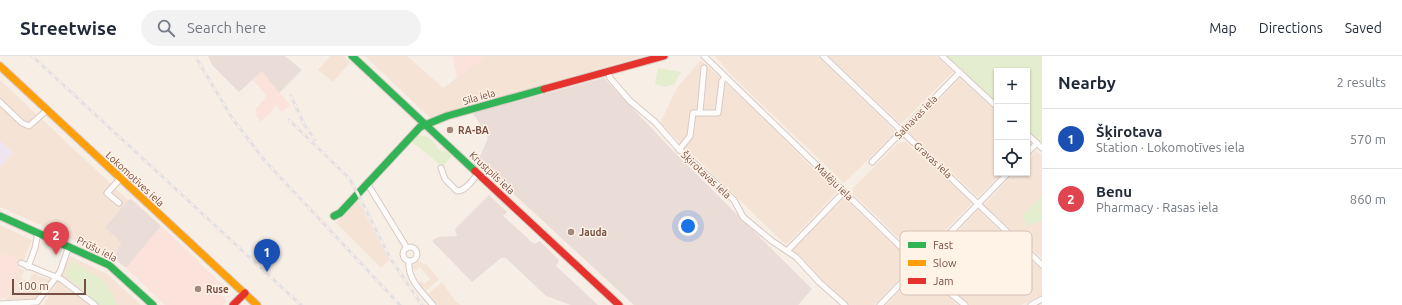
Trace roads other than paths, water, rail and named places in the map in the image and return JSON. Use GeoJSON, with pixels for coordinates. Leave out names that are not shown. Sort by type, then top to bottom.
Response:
{"type":"FeatureCollection","features":[{"type":"Feature","properties":{"kind":"street","name":"Krustpils iela"},"geometry":{"type":"LineString","coordinates":[[352,56],[618,305]]}},
{"type":"Feature","properties":{"kind":"street","name":"Sila iela"},"geometry":{"type":"LineString","coordinates":[[334,216],[340,213],[415,131],[426,124],[447,116],[664,56]]}},
{"type":"Feature","properties":{"kind":"street","name":"Malēju iela"},"geometry":{"type":"LineString","coordinates":[[704,56],[900,246]]}},
{"type":"Feature","properties":{"kind":"street","name":"Gravas iela"},"geometry":{"type":"LineString","coordinates":[[823,56],[1007,231]]}},
{"type":"Feature","properties":{"kind":"street"},"geometry":{"type":"LineString","coordinates":[[942,56],[994,104]]}},
{"type":"Feature","properties":{"kind":"street","name":"Lokomotīves iela"},"geometry":{"type":"LineString","coordinates":[[0,66],[257,305]]}},
{"type":"Feature","properties":{"kind":"street"},"geometry":{"type":"LineString","coordinates":[[700,112],[704,68]]}},
{"type":"Feature","properties":{"kind":"street","name":"Šķirotavas iela"},"geometry":{"type":"LineString","coordinates":[[608,71],[610,78],[630,101],[655,122],[679,150],[734,200],[743,217],[786,251],[796,257],[819,282],[845,305]]}},
{"type":"Feature","properties":{"kind":"street","name":"Salnavas iela"},"geometry":{"type":"LineString","coordinates":[[872,162],[960,72]]}},
{"type":"Feature","properties":{"kind":"street"},"geometry":{"type":"LineString","coordinates":[[679,150],[690,136],[693,113],[718,113],[722,81],[725,77]]}},
{"type":"Feature","properties":{"kind":"street"},"geometry":{"type":"LineString","coordinates":[[0,102],[22,123],[29,126],[47,110]]}},
{"type":"Feature","properties":{"kind":"street"},"geometry":{"type":"LineString","coordinates":[[1030,137],[1042,148]]}},
{"type":"Feature","properties":{"kind":"street"},"geometry":{"type":"LineString","coordinates":[[1030,150],[1037,143]]}},
{"type":"Feature","properties":{"kind":"street"},"geometry":{"type":"LineString","coordinates":[[441,168],[445,179],[453,190],[457,191],[461,191],[478,174]]}},
{"type":"Feature","properties":{"kind":"street"},"geometry":{"type":"LineString","coordinates":[[951,231],[1005,176]]}},
{"type":"Feature","properties":{"kind":"street"},"geometry":{"type":"LineString","coordinates":[[119,203],[107,193],[120,179]]}},
{"type":"Feature","properties":{"kind":"street"},"geometry":{"type":"LineString","coordinates":[[367,183],[407,248]]}},
{"type":"Feature","properties":{"kind":"street"},"geometry":{"type":"LineString","coordinates":[[786,251],[844,192]]}},
{"type":"Feature","properties":{"kind":"street","name":"Prūšu iela"},"geometry":{"type":"LineString","coordinates":[[0,216],[112,266],[153,305]]}},
{"type":"Feature","properties":{"kind":"street"},"geometry":{"type":"LineString","coordinates":[[28,266],[38,232]]}},
{"type":"Feature","properties":{"kind":"street"},"geometry":{"type":"LineString","coordinates":[[0,304],[37,302],[60,272],[69,246]]}},
{"type":"Feature","properties":{"kind":"street"},"geometry":{"type":"LineString","coordinates":[[407,248],[404,254],[405,258],[409,261]]}},
{"type":"Feature","properties":{"kind":"street"},"geometry":{"type":"LineString","coordinates":[[407,248],[414,248],[417,253],[416,258],[409,261]]}},
{"type":"Feature","properties":{"kind":"street","name":"Gravas iela"},"geometry":{"type":"LineString","coordinates":[[1032,254],[1042,264]]}},
{"type":"Feature","properties":{"kind":"street"},"geometry":{"type":"LineString","coordinates":[[409,261],[408,269],[413,281],[433,305]]}},
{"type":"Feature","properties":{"kind":"street"},"geometry":{"type":"LineString","coordinates":[[21,263],[66,282],[95,305]]}},
{"type":"Feature","properties":{"kind":"street"},"geometry":{"type":"LineString","coordinates":[[880,305],[900,284]]}},
{"type":"Feature","properties":{"kind":"street"},"geometry":{"type":"LineString","coordinates":[[233,305],[245,293]]}},
{"type":"Feature","properties":{"kind":"street","name":"Malēju iela"},"geometry":{"type":"LineString","coordinates":[[953,295],[965,305]]}},
{"type":"Feature","properties":{"kind":"street"},"geometry":{"type":"LineString","coordinates":[[1031,305],[1042,299]]}},
{"type":"Feature","properties":{"kind":"railway"},"geometry":{"type":"LineString","coordinates":[[32,56],[301,305]]}},
{"type":"Feature","properties":{"kind":"railway"},"geometry":{"type":"LineString","coordinates":[[195,56],[232,118],[265,161],[400,305]]}},
{"type":"Feature","properties":{"kind":"railway"},"geometry":{"type":"LineString","coordinates":[[291,96],[305,126],[315,140]]}},
{"type":"Feature","properties":{"kind":"railway"},"geometry":{"type":"LineString","coordinates":[[289,120],[349,178],[390,258],[422,305]]}},
{"type":"Feature","properties":{"kind":"place","name":"RA-BA"},"geometry":{"type":"Point","coordinates":[450,130]}},
{"type":"Feature","properties":{"kind":"place","name":"Jauda"},"geometry":{"type":"Point","coordinates":[571,232]}},
{"type":"Feature","properties":{"kind":"place","name":"Benu"},"geometry":{"type":"Point","coordinates":[56,255]}},
{"type":"Feature","properties":{"kind":"place","name":"Šķirotava"},"geometry":{"type":"Point","coordinates":[267,272]}},
{"type":"Feature","properties":{"kind":"place","name":"Ruse"},"geometry":{"type":"Point","coordinates":[198,289]}}]}
